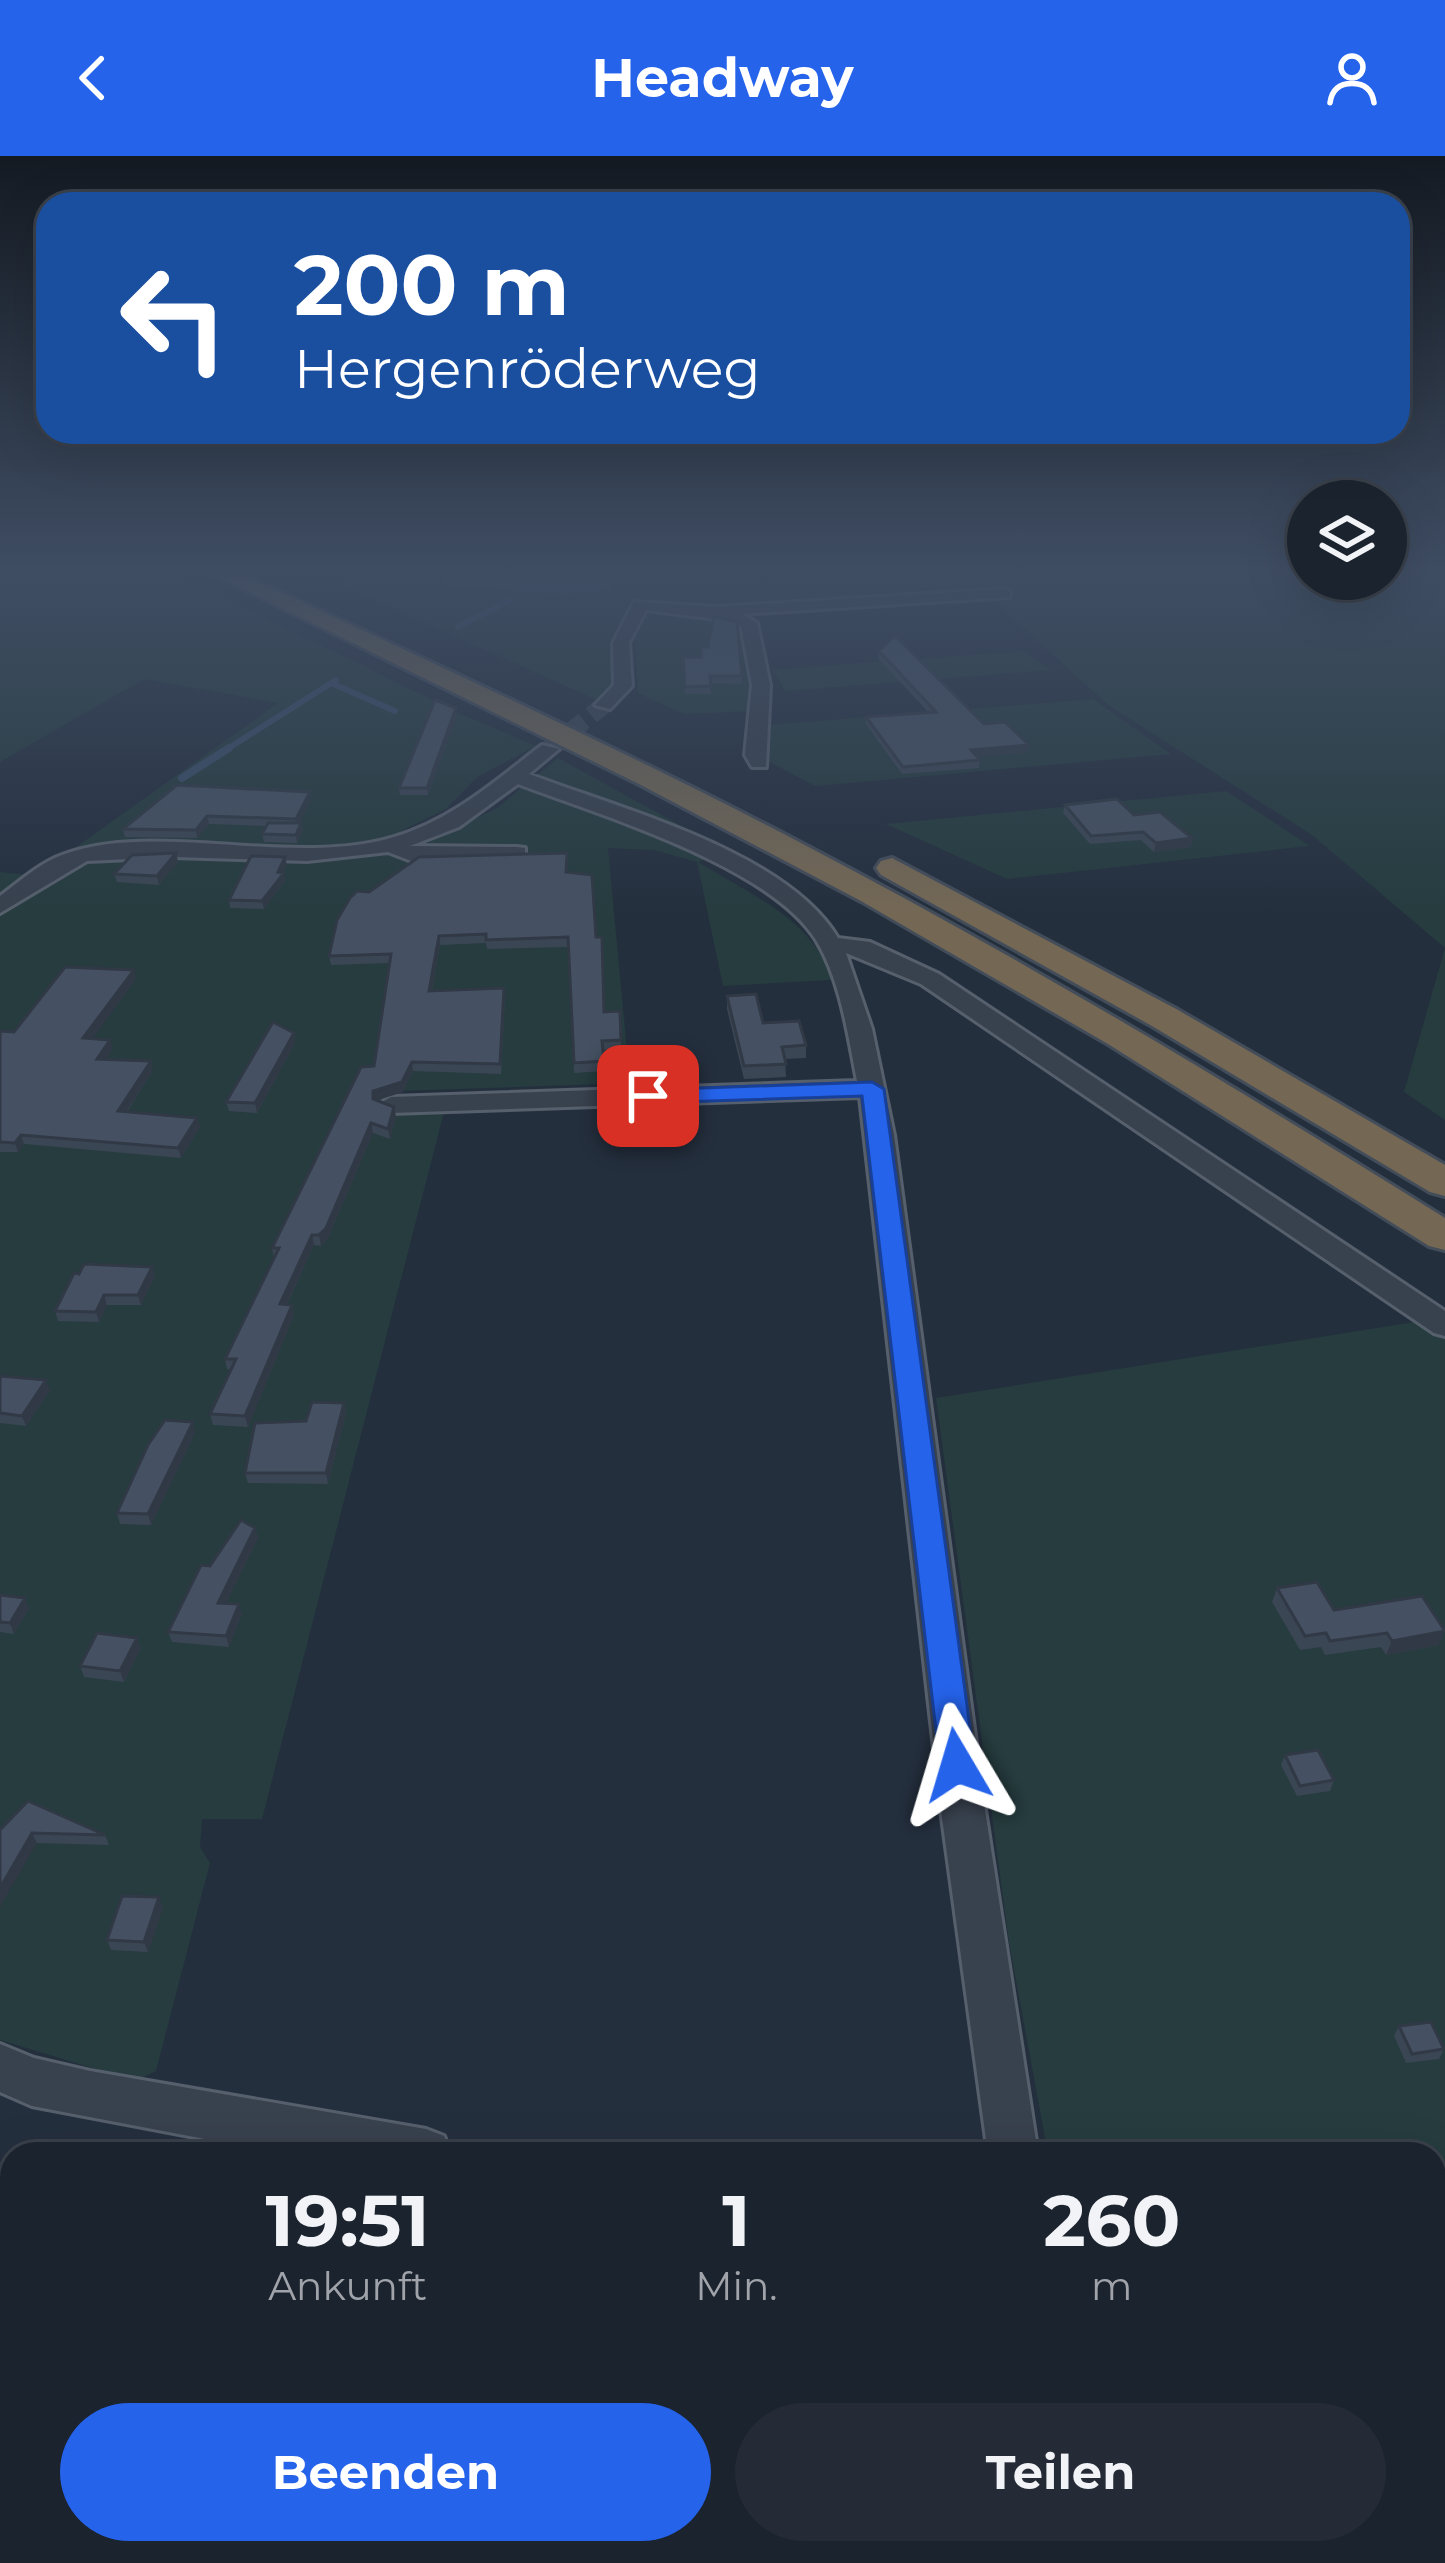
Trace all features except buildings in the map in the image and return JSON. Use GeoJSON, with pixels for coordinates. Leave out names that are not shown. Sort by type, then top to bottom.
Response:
{"type":"FeatureCollection","features":[{"type":"Feature","properties":{"kind":"highway"},"geometry":{"type":"LineString","coordinates":[[465,687],[866,891],[1117,1035],[1445,1237]]}},
{"type":"Feature","properties":{"kind":"highway"},"geometry":{"type":"LineString","coordinates":[[516,687],[833,837],[1165,1018],[1445,1184]]}},
{"type":"Feature","properties":{"kind":"street"},"geometry":{"type":"LineString","coordinates":[[604,706],[622,687]]}},
{"type":"Feature","properties":{"kind":"street"},"geometry":{"type":"LineString","coordinates":[[759,763],[754,755],[761,687]]}},
{"type":"Feature","properties":{"kind":"street"},"geometry":{"type":"LineString","coordinates":[[0,906],[65,861],[85,855],[334,852],[389,845],[448,824],[549,749]]}},
{"type":"Feature","properties":{"kind":"street"},"geometry":{"type":"LineString","coordinates":[[514,776],[746,872],[798,908],[831,945],[872,1089],[963,1810],[1011,2142]]}},
{"type":"Feature","properties":{"kind":"street"},"geometry":{"type":"LineString","coordinates":[[389,845],[414,855],[517,853]]}},
{"type":"Feature","properties":{"kind":"street"},"geometry":{"type":"LineString","coordinates":[[831,945],[862,947],[930,979],[1445,1326]]}},
{"type":"Feature","properties":{"kind":"street"},"geometry":{"type":"LineString","coordinates":[[391,1105],[872,1089]]}},
{"type":"Feature","properties":{"kind":"street"},"geometry":{"type":"LineString","coordinates":[[0,2068],[32,2082],[90,2096],[356,2142]]}},
{"type":"Feature","properties":{"kind":"green space"},"geometry":{"type":"Polygon","coordinates":[[[0,687],[130,687],[0,762],[0,687]]]}},
{"type":"Feature","properties":{"kind":"green space"},"geometry":{"type":"Polygon","coordinates":[[[190,687],[406,687],[536,746],[477,777],[446,809],[399,832],[428,843],[497,808],[558,758],[727,851],[698,862],[795,924],[823,959],[831,980],[723,986],[697,862],[654,850],[608,848],[630,1083],[401,1091],[385,1113],[444,1112],[262,1819],[202,1819],[200,1847],[210,1863],[156,2071],[135,2081],[0,2040],[0,872],[49,877],[86,850],[72,850],[278,703],[190,687]]]}},
{"type":"Feature","properties":{"kind":"green space"},"geometry":{"type":"Polygon","coordinates":[[[569,687],[612,687],[599,701],[569,687]]]}},
{"type":"Feature","properties":{"kind":"green space"},"geometry":{"type":"Polygon","coordinates":[[[638,687],[749,687],[751,711],[684,714],[638,693],[638,687]]]}},
{"type":"Feature","properties":{"kind":"green space"},"geometry":{"type":"Polygon","coordinates":[[[1089,687],[1445,687],[1445,948],[1312,835],[1108,705],[1089,687]]]}},
{"type":"Feature","properties":{"kind":"green space"},"geometry":{"type":"Polygon","coordinates":[[[1093,699],[1171,754],[815,786],[762,758],[768,725],[1093,699]]]}},
{"type":"Feature","properties":{"kind":"green space"},"geometry":{"type":"Polygon","coordinates":[[[1226,791],[1310,846],[1007,879],[886,824],[1226,791]]]}},
{"type":"Feature","properties":{"kind":"green space"},"geometry":{"type":"Polygon","coordinates":[[[1445,948],[1445,1120],[1404,1092],[1445,948]]]}},
{"type":"Feature","properties":{"kind":"green space"},"geometry":{"type":"Polygon","coordinates":[[[1427,1320],[1445,1333],[1445,2142],[1046,2142],[1009,1942],[936,1398],[1427,1320]]]}},
{"type":"Feature","properties":{"kind":"waterway"},"geometry":{"type":"LineString","coordinates":[[224,751],[324,687]]}},
{"type":"Feature","properties":{"kind":"waterway"},"geometry":{"type":"LineString","coordinates":[[341,687],[395,711]]}},
{"type":"Feature","properties":{"kind":"waterway"},"geometry":{"type":"LineString","coordinates":[[182,778],[229,748]]}},
{"type":"Feature","properties":{"kind":"tunnel"},"geometry":{"type":"LineString","coordinates":[[549,749],[604,705]]}},
{"type":"Feature","properties":{"kind":"route"},"geometry":{"type":"LineString","coordinates":[[648,1096],[872,1089],[957,1765]]}}]}
